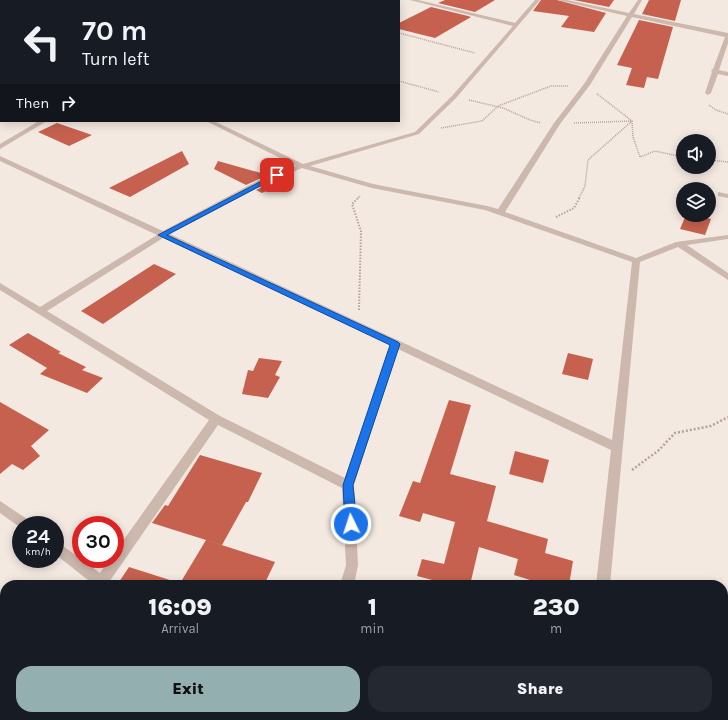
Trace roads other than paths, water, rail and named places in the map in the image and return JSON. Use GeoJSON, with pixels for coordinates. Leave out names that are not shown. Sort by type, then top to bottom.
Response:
{"type":"FeatureCollection","features":[{"type":"Feature","properties":{"kind":"street"},"geometry":{"type":"LineString","coordinates":[[412,0],[516,24]]}},
{"type":"Feature","properties":{"kind":"street"},"geometry":{"type":"LineString","coordinates":[[41,310],[162,235],[260,183],[302,166],[417,133],[454,97],[538,0]]}},
{"type":"Feature","properties":{"kind":"street"},"geometry":{"type":"LineString","coordinates":[[560,0],[728,35],[714,71],[708,93]]}},
{"type":"Feature","properties":{"kind":"street"},"geometry":{"type":"LineString","coordinates":[[500,213],[557,123],[587,85],[640,0]]}},
{"type":"Feature","properties":{"kind":"street"},"geometry":{"type":"LineString","coordinates":[[714,71],[728,74]]}},
{"type":"Feature","properties":{"kind":"street"},"geometry":{"type":"LineString","coordinates":[[0,147],[42,122]]}},
{"type":"Feature","properties":{"kind":"street"},"geometry":{"type":"LineString","coordinates":[[211,122],[302,166],[372,186],[487,208],[636,261],[679,244],[728,237]]}},
{"type":"Feature","properties":{"kind":"street"},"geometry":{"type":"LineString","coordinates":[[0,158],[618,448]]}},
{"type":"Feature","properties":{"kind":"street"},"geometry":{"type":"LineString","coordinates":[[679,244],[728,277]]}},
{"type":"Feature","properties":{"kind":"street"},"geometry":{"type":"LineString","coordinates":[[604,580],[636,261]]}},
{"type":"Feature","properties":{"kind":"street"},"geometry":{"type":"LineString","coordinates":[[0,286],[216,419],[348,485]]}},
{"type":"Feature","properties":{"kind":"street"},"geometry":{"type":"LineString","coordinates":[[348,580],[352,565],[348,485],[395,344]]}},
{"type":"Feature","properties":{"kind":"street"},"geometry":{"type":"LineString","coordinates":[[103,580],[216,419]]}},
{"type":"Feature","properties":{"kind":"street"},"geometry":{"type":"LineString","coordinates":[[0,506],[14,516]]}},
{"type":"Feature","properties":{"kind":"street"},"geometry":{"type":"LineString","coordinates":[[64,554],[95,580]]}}]}
